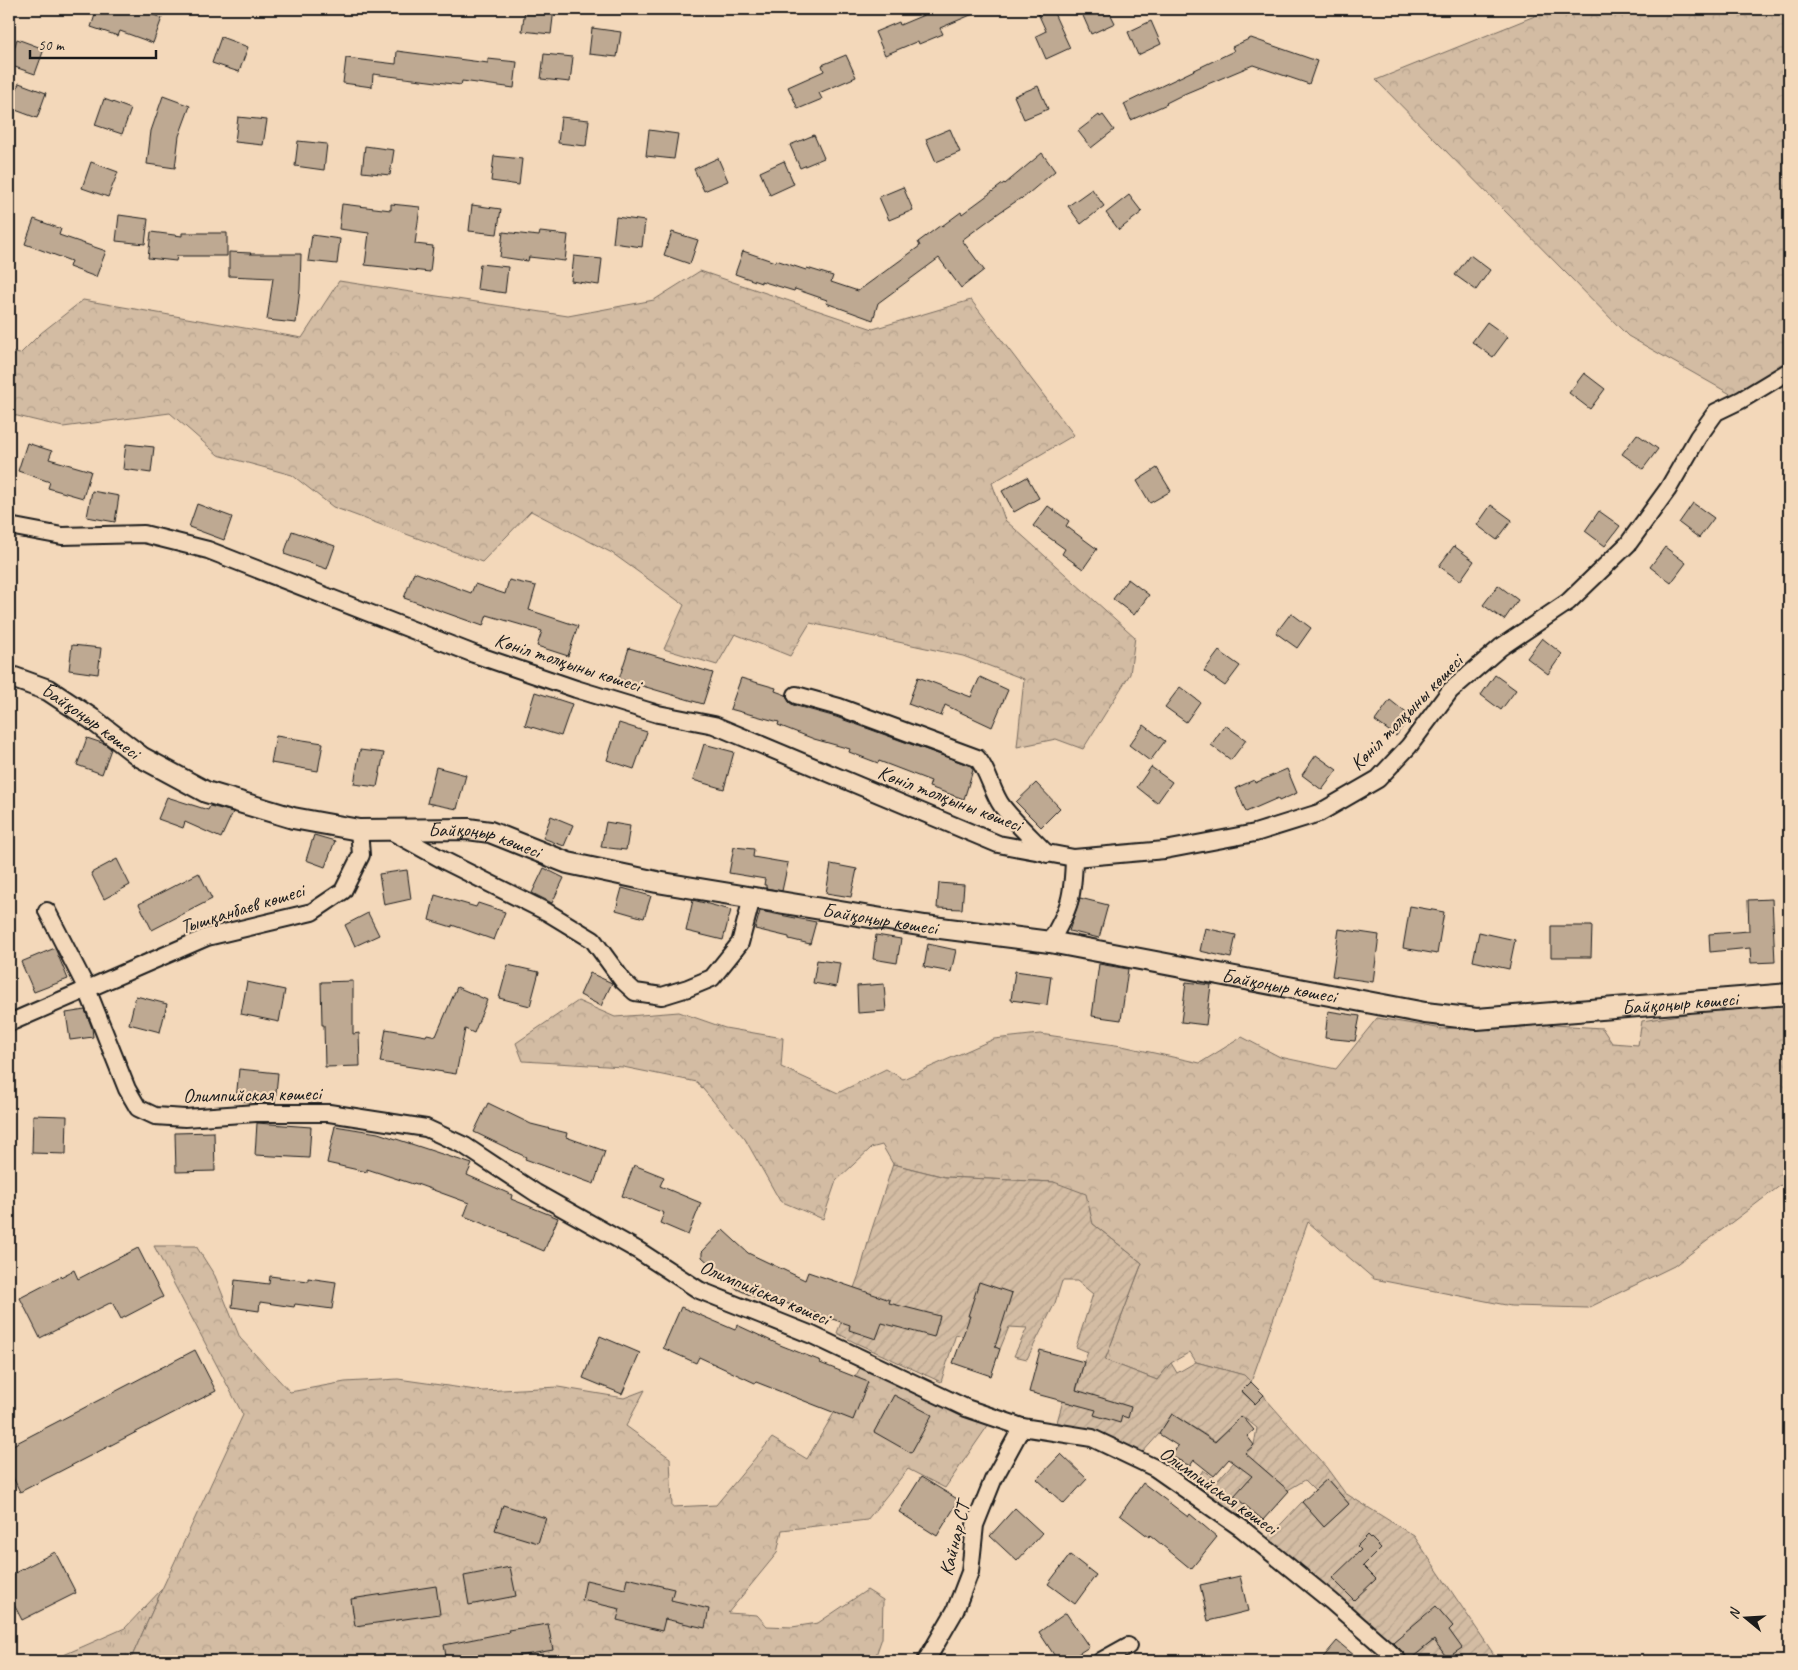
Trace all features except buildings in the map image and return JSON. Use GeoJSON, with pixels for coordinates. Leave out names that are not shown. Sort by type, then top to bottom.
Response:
{"type":"FeatureCollection","features":[{"type":"Feature","properties":{"kind":"street","name":"Көніл толқыны көшесі"},"geometry":{"type":"LineString","coordinates":[[9,526],[62,536],[144,534],[208,550],[474,654],[520,670],[658,714],[714,725],[998,844],[1074,858],[1165,850],[1255,832],[1319,813],[1378,779],[1408,746],[1450,691],[1501,648],[1568,602],[1628,544],[1668,489],[1698,437],[1716,412],[1741,400],[1789,370]]}},
{"type":"Feature","properties":{"kind":"street","name":"Байқоңыр көшесі"},"geometry":{"type":"LineString","coordinates":[[9,676],[48,690],[92,719],[140,757],[206,792],[293,818],[359,830],[468,829],[490,832],[568,863],[657,882],[925,926],[1050,942],[1425,1013],[1477,1019],[1789,994]]}},
{"type":"Feature","properties":{"kind":"street"},"geometry":{"type":"LineString","coordinates":[[796,695],[839,707],[977,758],[985,766],[987,777],[1001,805],[1047,854]]}},
{"type":"Feature","properties":{"kind":"street","name":"Тышқанбаев көшесі"},"geometry":{"type":"LineString","coordinates":[[9,1023],[207,936],[312,912],[343,890],[361,855],[359,830]]}},
{"type":"Feature","properties":{"kind":"street"},"geometry":{"type":"LineString","coordinates":[[389,830],[445,861],[547,912],[593,940],[618,975],[635,992],[662,996],[712,978],[740,943],[752,898]]}},
{"type":"Feature","properties":{"kind":"street"},"geometry":{"type":"LineString","coordinates":[[1050,942],[1070,903],[1073,888],[1074,858]]}},
{"type":"Feature","properties":{"kind":"street","name":"Олимпийская көшесі"},"geometry":{"type":"LineString","coordinates":[[46,911],[88,989],[127,1089],[138,1108],[156,1116],[185,1118],[256,1112],[329,1113],[426,1128],[465,1146],[536,1193],[639,1251],[698,1290],[812,1335],[966,1408],[1022,1427],[1092,1438],[1155,1468],[1241,1528],[1330,1601],[1398,1661]]}},
{"type":"Feature","properties":{"kind":"street","name":"Кайнар СТ"},"geometry":{"type":"LineString","coordinates":[[926,1661],[955,1611],[970,1572],[975,1525],[993,1480],[1022,1427]]}},
{"type":"Feature","properties":{"kind":"street"},"geometry":{"type":"LineString","coordinates":[[1101,1661],[1128,1646]]}},
{"type":"Feature","properties":{"kind":"green space"},"geometry":{"type":"Polygon","coordinates":[[[1552,9],[1789,9],[1789,361],[1741,400],[1628,336],[1376,80],[1552,9]]]}},
{"type":"Feature","properties":{"kind":"green space"},"geometry":{"type":"Polygon","coordinates":[[[700,271],[873,329],[971,300],[1074,435],[992,483],[1005,520],[1135,637],[1130,674],[1083,749],[1056,739],[1017,747],[1024,679],[963,656],[810,623],[790,656],[735,634],[717,665],[664,649],[684,605],[612,553],[531,511],[482,562],[333,507],[292,475],[218,455],[170,413],[63,427],[9,414],[9,352],[20,354],[41,333],[83,300],[302,338],[339,281],[568,316],[654,300],[700,271]]]}},
{"type":"Feature","properties":{"kind":"green space"},"geometry":{"type":"Polygon","coordinates":[[[1789,987],[1789,1179],[1674,1266],[1588,1308],[1511,1306],[1374,1279],[1308,1222],[1251,1382],[1243,1375],[1196,1362],[1190,1352],[1171,1363],[1157,1380],[1105,1360],[1142,1263],[1093,1224],[1054,1182],[945,1177],[893,1164],[882,1145],[871,1148],[836,1181],[823,1219],[780,1201],[745,1139],[697,1082],[623,1067],[523,1061],[516,1043],[578,1001],[615,1017],[679,1012],[725,1028],[783,1038],[781,1067],[838,1093],[886,1069],[903,1079],[994,1039],[1040,1034],[1122,1046],[1200,1063],[1242,1037],[1280,1057],[1336,1069],[1377,1018],[1443,1029],[1508,1022],[1602,1028],[1612,1043],[1638,1045],[1642,1021],[1691,1013],[1701,993],[1789,987]]]}},
{"type":"Feature","properties":{"kind":"green space"},"geometry":{"type":"Polygon","coordinates":[[[893,1164],[945,1177],[1054,1182],[1086,1194],[1093,1224],[1142,1263],[1105,1360],[1157,1380],[1171,1363],[1177,1373],[1196,1362],[1244,1375],[1251,1382],[1242,1392],[1255,1404],[1264,1395],[1326,1467],[1345,1493],[1414,1536],[1493,1653],[1493,1661],[1409,1661],[1434,1640],[1447,1658],[1461,1648],[1449,1630],[1452,1626],[1437,1607],[1393,1642],[1264,1542],[1302,1502],[1324,1527],[1349,1504],[1327,1479],[1315,1490],[1305,1480],[1288,1490],[1260,1466],[1235,1496],[1263,1520],[1253,1528],[1194,1484],[1203,1470],[1217,1481],[1234,1462],[1254,1445],[1257,1428],[1242,1416],[1215,1441],[1172,1414],[1159,1434],[1142,1453],[1115,1441],[1057,1422],[1063,1401],[1073,1403],[1088,1352],[1076,1347],[1093,1294],[1077,1281],[1062,1281],[1055,1303],[1027,1359],[1014,1356],[1027,1328],[1009,1327],[1000,1349],[956,1334],[941,1382],[837,1333],[860,1272],[893,1164]]]}},
{"type":"Feature","properties":{"kind":"green space"},"geometry":{"type":"Polygon","coordinates":[[[154,1246],[196,1246],[215,1276],[240,1338],[290,1392],[345,1382],[398,1379],[483,1391],[558,1387],[624,1398],[645,1390],[626,1426],[670,1458],[672,1507],[716,1505],[772,1438],[807,1459],[862,1365],[989,1424],[945,1488],[908,1469],[867,1520],[782,1530],[777,1553],[728,1613],[757,1615],[767,1626],[792,1627],[818,1623],[867,1590],[883,1600],[882,1638],[874,1661],[130,1661],[243,1415],[154,1246]]]}},
{"type":"Feature","properties":{"kind":"green space"},"geometry":{"type":"Polygon","coordinates":[[[1168,1452],[1172,1454],[1171,1456],[1183,1462],[1175,1472],[1161,1462],[1168,1452]]]}},
{"type":"Feature","properties":{"kind":"green space"},"geometry":{"type":"Polygon","coordinates":[[[162,1589],[130,1661],[50,1661],[125,1628],[162,1589]]]}}]}
